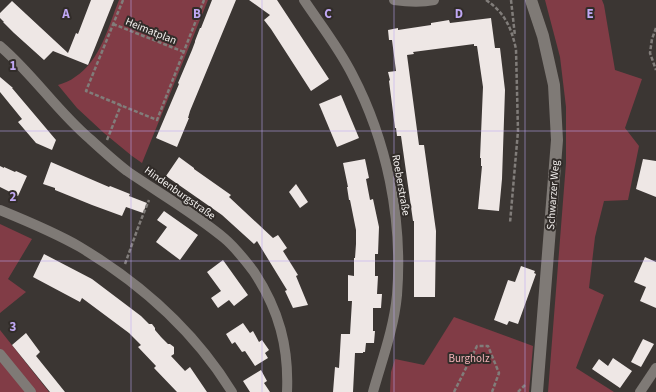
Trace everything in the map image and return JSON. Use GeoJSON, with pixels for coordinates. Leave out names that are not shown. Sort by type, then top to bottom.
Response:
{"type":"FeatureCollection","features":[{"type":"Feature","properties":{"kind":"street","name":"Roeberstraße"},"geometry":{"type":"LineString","coordinates":[[304,0],[352,73],[366,103],[382,150],[393,196],[398,246],[397,295],[392,328],[373,392]]}},
{"type":"Feature","properties":{"kind":"street"},"geometry":{"type":"LineString","coordinates":[[394,0],[423,2],[434,0]]}},
{"type":"Feature","properties":{"kind":"street","name":"Schwarzer Weg"},"geometry":{"type":"LineString","coordinates":[[531,0],[543,36],[554,85],[557,140],[538,392]]}},
{"type":"Feature","properties":{"kind":"street","name":"Hindenburgstraße"},"geometry":{"type":"LineString","coordinates":[[0,46],[26,71],[64,115],[85,135],[126,169],[225,239],[245,260],[256,275],[270,301],[282,330],[286,348],[288,392]]}},
{"type":"Feature","properties":{"kind":"street"},"geometry":{"type":"LineString","coordinates":[[0,210],[35,224],[78,246],[121,274],[151,297],[205,353],[232,392]]}},
{"type":"Feature","properties":{"kind":"street"},"geometry":{"type":"LineString","coordinates":[[0,354],[31,392]]}},
{"type":"Feature","properties":{"kind":"street"},"geometry":{"type":"LineString","coordinates":[[640,392],[656,368]]}},
{"type":"Feature","properties":{"kind":"path","name":"Heimatplan"},"geometry":{"type":"LineString","coordinates":[[123,0],[86,91],[157,120],[204,0]]}},
{"type":"Feature","properties":{"kind":"path"},"geometry":{"type":"LineString","coordinates":[[486,0],[505,16],[513,35],[516,49]]}},
{"type":"Feature","properties":{"kind":"path"},"geometry":{"type":"LineString","coordinates":[[510,223],[518,131],[516,49],[511,0]]}},
{"type":"Feature","properties":{"kind":"path","name":"Heimatplan"},"geometry":{"type":"LineString","coordinates":[[113,24],[184,52]]}},
{"type":"Feature","properties":{"kind":"path"},"geometry":{"type":"LineString","coordinates":[[656,28],[652,39],[650,53],[656,70]]}},
{"type":"Feature","properties":{"kind":"path"},"geometry":{"type":"LineString","coordinates":[[109,135],[121,105]]}},
{"type":"Feature","properties":{"kind":"path"},"geometry":{"type":"LineString","coordinates":[[121,274],[154,189]]}},
{"type":"Feature","properties":{"kind":"path"},"geometry":{"type":"LineString","coordinates":[[454,392],[477,346],[488,346],[499,373],[492,392]]}},
{"type":"Feature","properties":{"kind":"green space"},"geometry":{"type":"Polygon","coordinates":[[[119,0],[208,0],[142,163],[104,133],[77,108],[58,85],[73,78],[84,70],[91,62],[103,42],[119,0]]]}},
{"type":"Feature","properties":{"kind":"green space"},"geometry":{"type":"Polygon","coordinates":[[[545,0],[602,0],[615,70],[642,79],[625,128],[639,146],[628,200],[604,201],[595,237],[589,288],[604,295],[576,368],[614,392],[548,392],[566,163],[566,107],[560,57],[545,0]]]}},
{"type":"Feature","properties":{"kind":"green space"},"geometry":{"type":"Polygon","coordinates":[[[0,224],[32,239],[8,279],[26,292],[0,313],[0,224]]]}},
{"type":"Feature","properties":{"kind":"green space","name":"Burgholz"},"geometry":{"type":"Polygon","coordinates":[[[454,317],[533,346],[529,392],[390,392],[391,372],[395,359],[424,365],[454,317]]]}},
{"type":"Feature","properties":{"kind":"green space"},"geometry":{"type":"Polygon","coordinates":[[[0,330],[49,392],[0,392],[0,330]]]}},
{"type":"Feature","properties":{"kind":"building"},"geometry":{"type":"Polygon","coordinates":[[[91,0],[114,0],[88,65],[53,51],[44,60],[0,18],[0,13],[12,1],[68,53],[76,33],[78,34],[91,0]]]}},
{"type":"Feature","properties":{"kind":"building"},"geometry":{"type":"Polygon","coordinates":[[[212,0],[236,0],[190,111],[189,118],[177,147],[156,138],[212,0]]]}},
{"type":"Feature","properties":{"kind":"building"},"geometry":{"type":"Polygon","coordinates":[[[249,0],[277,0],[329,79],[311,91],[264,20],[270,15],[249,0]]]}},
{"type":"Feature","properties":{"kind":"building"},"geometry":{"type":"Polygon","coordinates":[[[491,18],[495,48],[500,48],[505,90],[502,179],[499,211],[478,209],[482,166],[480,158],[483,87],[477,46],[474,46],[474,44],[413,52],[414,54],[407,55],[419,145],[424,145],[436,231],[435,297],[414,297],[414,221],[401,136],[397,136],[395,128],[388,72],[396,71],[392,40],[389,40],[388,30],[431,25],[431,23],[449,20],[450,23],[491,18]]]}},
{"type":"Feature","properties":{"kind":"building"},"geometry":{"type":"Polygon","coordinates":[[[0,77],[13,88],[56,140],[52,150],[36,143],[18,122],[22,119],[0,92],[0,77]]]}},
{"type":"Feature","properties":{"kind":"building"},"geometry":{"type":"Polygon","coordinates":[[[341,95],[359,138],[337,147],[319,104],[341,95]]]}},
{"type":"Feature","properties":{"kind":"building"},"geometry":{"type":"Polygon","coordinates":[[[179,157],[231,195],[229,197],[273,238],[278,235],[287,248],[283,251],[298,275],[296,276],[308,305],[293,308],[285,291],[287,290],[257,241],[254,244],[222,215],[166,176],[179,157]]]}},
{"type":"Feature","properties":{"kind":"building"},"geometry":{"type":"Polygon","coordinates":[[[365,159],[369,178],[366,179],[370,200],[373,199],[379,227],[378,254],[375,254],[375,276],[378,276],[377,294],[382,294],[381,308],[373,308],[373,331],[375,331],[374,343],[366,343],[365,352],[355,353],[353,392],[333,392],[335,367],[339,368],[341,334],[350,334],[352,301],[348,301],[348,275],[354,276],[356,244],[356,230],[343,163],[365,159]]]}},
{"type":"Feature","properties":{"kind":"building"},"geometry":{"type":"Polygon","coordinates":[[[643,159],[656,161],[656,197],[636,189],[643,159]]]}},
{"type":"Feature","properties":{"kind":"building"},"geometry":{"type":"Polygon","coordinates":[[[51,162],[109,187],[110,186],[130,194],[129,196],[147,203],[143,213],[126,207],[122,216],[43,184],[51,162]]]}},
{"type":"Feature","properties":{"kind":"building"},"geometry":{"type":"Polygon","coordinates":[[[0,166],[27,176],[18,196],[0,187],[0,166]]]}},
{"type":"Feature","properties":{"kind":"building"},"geometry":{"type":"Polygon","coordinates":[[[296,184],[308,202],[300,208],[289,192],[296,184]]]}},
{"type":"Feature","properties":{"kind":"building"},"geometry":{"type":"Polygon","coordinates":[[[164,211],[198,235],[180,260],[156,242],[167,227],[157,220],[164,211]]]}},
{"type":"Feature","properties":{"kind":"building"},"geometry":{"type":"Polygon","coordinates":[[[44,254],[92,279],[141,316],[149,324],[152,324],[161,337],[168,344],[174,347],[174,354],[171,356],[185,371],[190,367],[207,392],[177,392],[154,368],[156,366],[138,347],[141,345],[129,333],[82,298],[80,302],[33,277],[44,254]]]}},
{"type":"Feature","properties":{"kind":"building"},"geometry":{"type":"Polygon","coordinates":[[[645,257],[656,262],[656,308],[640,301],[646,287],[634,282],[645,257]]]}},
{"type":"Feature","properties":{"kind":"building"},"geometry":{"type":"Polygon","coordinates":[[[223,260],[248,295],[234,306],[229,300],[218,308],[211,298],[221,291],[207,272],[223,260]]]}},
{"type":"Feature","properties":{"kind":"building"},"geometry":{"type":"Polygon","coordinates":[[[521,266],[535,271],[534,273],[536,274],[518,324],[509,321],[507,325],[494,320],[508,280],[515,282],[521,266]]]}},
{"type":"Feature","properties":{"kind":"building"},"geometry":{"type":"Polygon","coordinates":[[[243,323],[250,333],[253,331],[259,342],[262,340],[269,350],[265,353],[268,358],[255,366],[245,351],[242,352],[235,342],[232,344],[226,334],[243,323]]]}},
{"type":"Feature","properties":{"kind":"building"},"geometry":{"type":"Polygon","coordinates":[[[26,333],[40,352],[36,356],[65,392],[50,392],[12,345],[26,333]]]}},
{"type":"Feature","properties":{"kind":"building"},"geometry":{"type":"Polygon","coordinates":[[[643,339],[654,344],[641,367],[631,362],[643,339]]]}},
{"type":"Feature","properties":{"kind":"building"},"geometry":{"type":"Polygon","coordinates":[[[613,358],[632,371],[620,388],[592,369],[599,359],[608,366],[613,358]]]}},
{"type":"Feature","properties":{"kind":"building"},"geometry":{"type":"Polygon","coordinates":[[[261,370],[267,381],[264,383],[270,392],[250,392],[243,381],[261,370]]]}}]}
